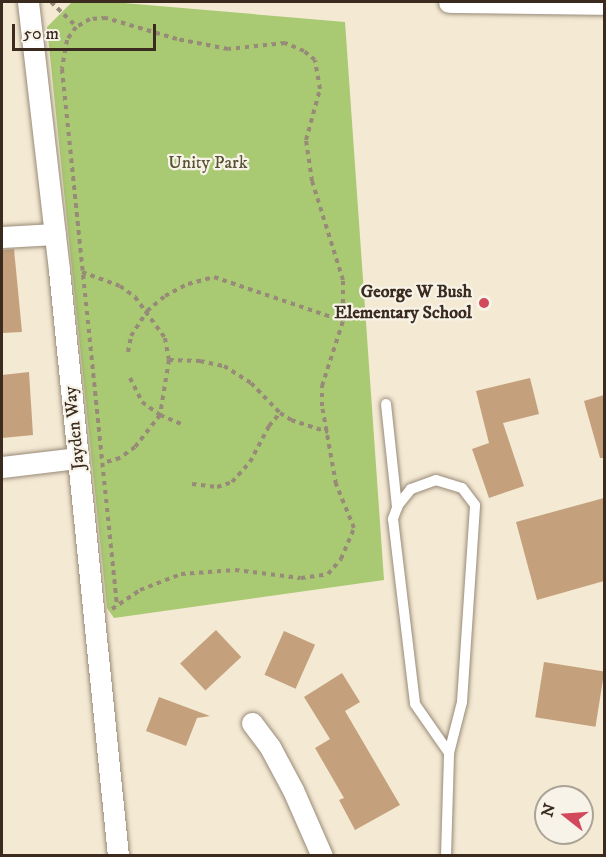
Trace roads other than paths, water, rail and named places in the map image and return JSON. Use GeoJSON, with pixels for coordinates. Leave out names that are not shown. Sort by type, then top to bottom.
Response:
{"type":"FeatureCollection","features":[{"type":"Feature","properties":{"kind":"street","name":"Jayden Way"},"geometry":{"type":"LineString","coordinates":[[28,2],[59,270],[118,855]]}},
{"type":"Feature","properties":{"kind":"street"},"geometry":{"type":"LineString","coordinates":[[449,2],[604,4]]}},
{"type":"Feature","properties":{"kind":"street"},"geometry":{"type":"LineString","coordinates":[[2,237],[55,234]]}},
{"type":"Feature","properties":{"kind":"street"},"geometry":{"type":"LineString","coordinates":[[2,466],[79,465]]}},
{"type":"Feature","properties":{"kind":"street"},"geometry":{"type":"LineString","coordinates":[[252,723],[275,756],[322,855]]}},
{"type":"Feature","properties":{"kind":"lane"},"geometry":{"type":"LineString","coordinates":[[386,404],[397,507]]}},
{"type":"Feature","properties":{"kind":"lane"},"geometry":{"type":"LineString","coordinates":[[446,855],[449,753],[462,702],[475,505],[462,488],[436,480],[411,489],[397,507],[393,519],[415,704],[449,753]]}},
{"type":"Feature","properties":{"kind":"place","name":"George W Bush Elementary School"},"geometry":{"type":"Point","coordinates":[484,303]}},
{"type":"Feature","properties":{"kind":"park label","name":"Unity Park"},"geometry":{"type":"Point","coordinates":[208,163]}}]}
